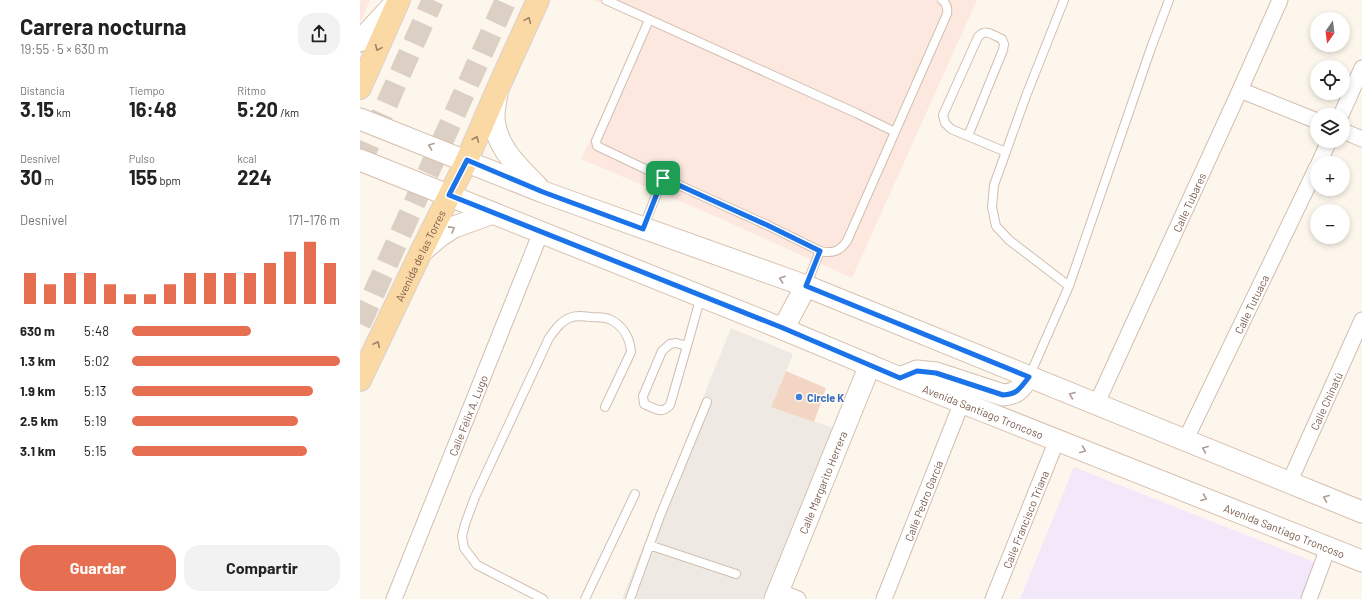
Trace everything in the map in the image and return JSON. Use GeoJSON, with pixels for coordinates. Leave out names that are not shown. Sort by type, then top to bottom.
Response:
{"type":"FeatureCollection","features":[{"type":"Feature","properties":{"kind":"main road"},"geometry":{"type":"LineString","coordinates":[[360,41],[399,0]]}},
{"type":"Feature","properties":{"kind":"main road"},"geometry":{"type":"LineString","coordinates":[[360,88],[399,0]]}},
{"type":"Feature","properties":{"kind":"main road","name":"Avenida de las Torres"},"geometry":{"type":"LineString","coordinates":[[360,380],[467,160],[538,0]]}},
{"type":"Feature","properties":{"kind":"main road"},"geometry":{"type":"LineString","coordinates":[[498,88],[494,116],[497,134],[504,148],[514,162],[543,192]]}},
{"type":"Feature","properties":{"kind":"main road"},"geometry":{"type":"LineString","coordinates":[[368,122],[467,160],[543,192],[806,286],[1362,512]]}},
{"type":"Feature","properties":{"kind":"main road","name":"Avenida Santiago Troncoso"},"geometry":{"type":"LineString","coordinates":[[361,160],[783,328],[900,378],[1362,561]]}},
{"type":"Feature","properties":{"kind":"main road"},"geometry":{"type":"LineString","coordinates":[[421,252],[440,236],[454,227],[493,213]]}},
{"type":"Feature","properties":{"kind":"main road"},"geometry":{"type":"LineString","coordinates":[[783,328],[806,286]]}},
{"type":"Feature","properties":{"kind":"main road","name":"Calle Margarito Herrera"},"geometry":{"type":"LineString","coordinates":[[777,595],[870,365]]}},
{"type":"Feature","properties":{"kind":"main road"},"geometry":{"type":"LineString","coordinates":[[900,378],[917,371],[936,373],[1003,395],[1010,395],[1017,392],[1029,377]]}},
{"type":"Feature","properties":{"kind":"street","name":"Calle Tubares"},"geometry":{"type":"LineString","coordinates":[[1096,405],[1280,0]]}},
{"type":"Feature","properties":{"kind":"street"},"geometry":{"type":"LineString","coordinates":[[1344,108],[1362,68]]}},
{"type":"Feature","properties":{"kind":"street"},"geometry":{"type":"LineString","coordinates":[[1240,90],[1310,118]]}},
{"type":"Feature","properties":{"kind":"street"},"geometry":{"type":"LineString","coordinates":[[1350,134],[1362,139]]}},
{"type":"Feature","properties":{"kind":"street","name":"Calle Tutuaca"},"geometry":{"type":"LineString","coordinates":[[1185,441],[1310,182]]}},
{"type":"Feature","properties":{"kind":"street","name":"Calle Félix A. Lugo"},"geometry":{"type":"LineString","coordinates":[[394,599],[541,232]]}},
{"type":"Feature","properties":{"kind":"street","name":"Calle Chinatú"},"geometry":{"type":"LineString","coordinates":[[1289,483],[1362,320]]}},
{"type":"Feature","properties":{"kind":"street","name":"Calle Pedro García"},"geometry":{"type":"LineString","coordinates":[[884,599],[962,402]]}},
{"type":"Feature","properties":{"kind":"street","name":"Calle Francisco Triana"},"geometry":{"type":"LineString","coordinates":[[993,599],[1056,440]]}},
{"type":"Feature","properties":{"kind":"street"},"geometry":{"type":"LineString","coordinates":[[1309,599],[1328,548]]}},
{"type":"Feature","properties":{"kind":"street"},"geometry":{"type":"LineString","coordinates":[[777,595],[798,599]]}},
{"type":"Feature","properties":{"kind":"lane"},"geometry":{"type":"LineString","coordinates":[[606,0],[895,132]]}},
{"type":"Feature","properties":{"kind":"lane"},"geometry":{"type":"LineString","coordinates":[[649,20],[596,144],[599,148],[820,251],[826,252],[837,251],[842,248],[844,244],[895,132],[946,14],[948,8],[946,3],[942,0]]}},
{"type":"Feature","properties":{"kind":"lane"},"geometry":{"type":"LineString","coordinates":[[1064,0],[1026,96],[994,185],[992,207],[996,226],[1009,240],[1069,286]]}},
{"type":"Feature","properties":{"kind":"lane"},"geometry":{"type":"LineString","coordinates":[[1029,377],[1069,286],[1148,55],[1169,0]]}},
{"type":"Feature","properties":{"kind":"lane"},"geometry":{"type":"LineString","coordinates":[[968,136],[1003,50],[1004,44],[1002,38],[986,32],[982,33],[978,37],[944,115],[945,123],[951,129],[1006,152]]}},
{"type":"Feature","properties":{"kind":"lane"},"geometry":{"type":"LineString","coordinates":[[643,229],[663,178]]}},
{"type":"Feature","properties":{"kind":"lane"},"geometry":{"type":"LineString","coordinates":[[806,286],[820,251]]}},
{"type":"Feature","properties":{"kind":"lane"},"geometry":{"type":"LineString","coordinates":[[687,346],[676,343],[670,344],[662,350],[643,396],[644,404],[658,410],[666,409],[670,405],[687,346],[701,296]]}},
{"type":"Feature","properties":{"kind":"lane"},"geometry":{"type":"LineString","coordinates":[[543,599],[477,565],[464,548],[462,536],[465,524],[478,490],[549,338],[557,326],[568,318],[576,316],[608,318],[622,329],[630,342],[631,352],[605,407]]}},
{"type":"Feature","properties":{"kind":"lane"},"geometry":{"type":"LineString","coordinates":[[630,599],[649,545],[707,402]]}},
{"type":"Feature","properties":{"kind":"lane"},"geometry":{"type":"LineString","coordinates":[[585,599],[635,494]]}},
{"type":"Feature","properties":{"kind":"lane"},"geometry":{"type":"LineString","coordinates":[[649,545],[736,574]]}},
{"type":"Feature","properties":{"kind":"shaded area"},"geometry":{"type":"Polygon","coordinates":[[[360,0],[370,0],[360,23],[360,0]]]}},
{"type":"Feature","properties":{"kind":"shaded area"},"geometry":{"type":"Polygon","coordinates":[[[593,0],[977,0],[852,278],[719,218],[581,159],[645,23],[593,0]]]}},
{"type":"Feature","properties":{"kind":"shaded area"},"geometry":{"type":"Polygon","coordinates":[[[731,328],[793,354],[771,407],[834,428],[768,599],[622,599],[731,328]]]}},
{"type":"Feature","properties":{"kind":"shaded area"},"geometry":{"type":"Polygon","coordinates":[[[1074,467],[1317,563],[1302,599],[1020,599],[1074,467]]]}},
{"type":"Feature","properties":{"kind":"building","name":"Circle K"},"geometry":{"type":"Polygon","coordinates":[[[786,371],[826,388],[814,422],[771,407],[786,371]]]}},
{"type":"Feature","properties":{"kind":"tunnel"},"geometry":{"type":"LineString","coordinates":[[360,164],[433,0]]}},
{"type":"Feature","properties":{"kind":"tunnel"},"geometry":{"type":"LineString","coordinates":[[360,324],[506,0]]}},
{"type":"Feature","properties":{"kind":"place","name":"Circle K"},"geometry":{"type":"Point","coordinates":[799,397]}},
{"type":"Feature","properties":{"kind":"route"},"geometry":{"type":"LineString","coordinates":[[467,160],[543,192],[643,229],[663,178],[767,225],[820,251],[806,286],[1029,377],[1017,392],[1010,395],[1003,395],[926,371],[917,371],[900,378],[783,328],[449,195],[467,160]]}}]}
